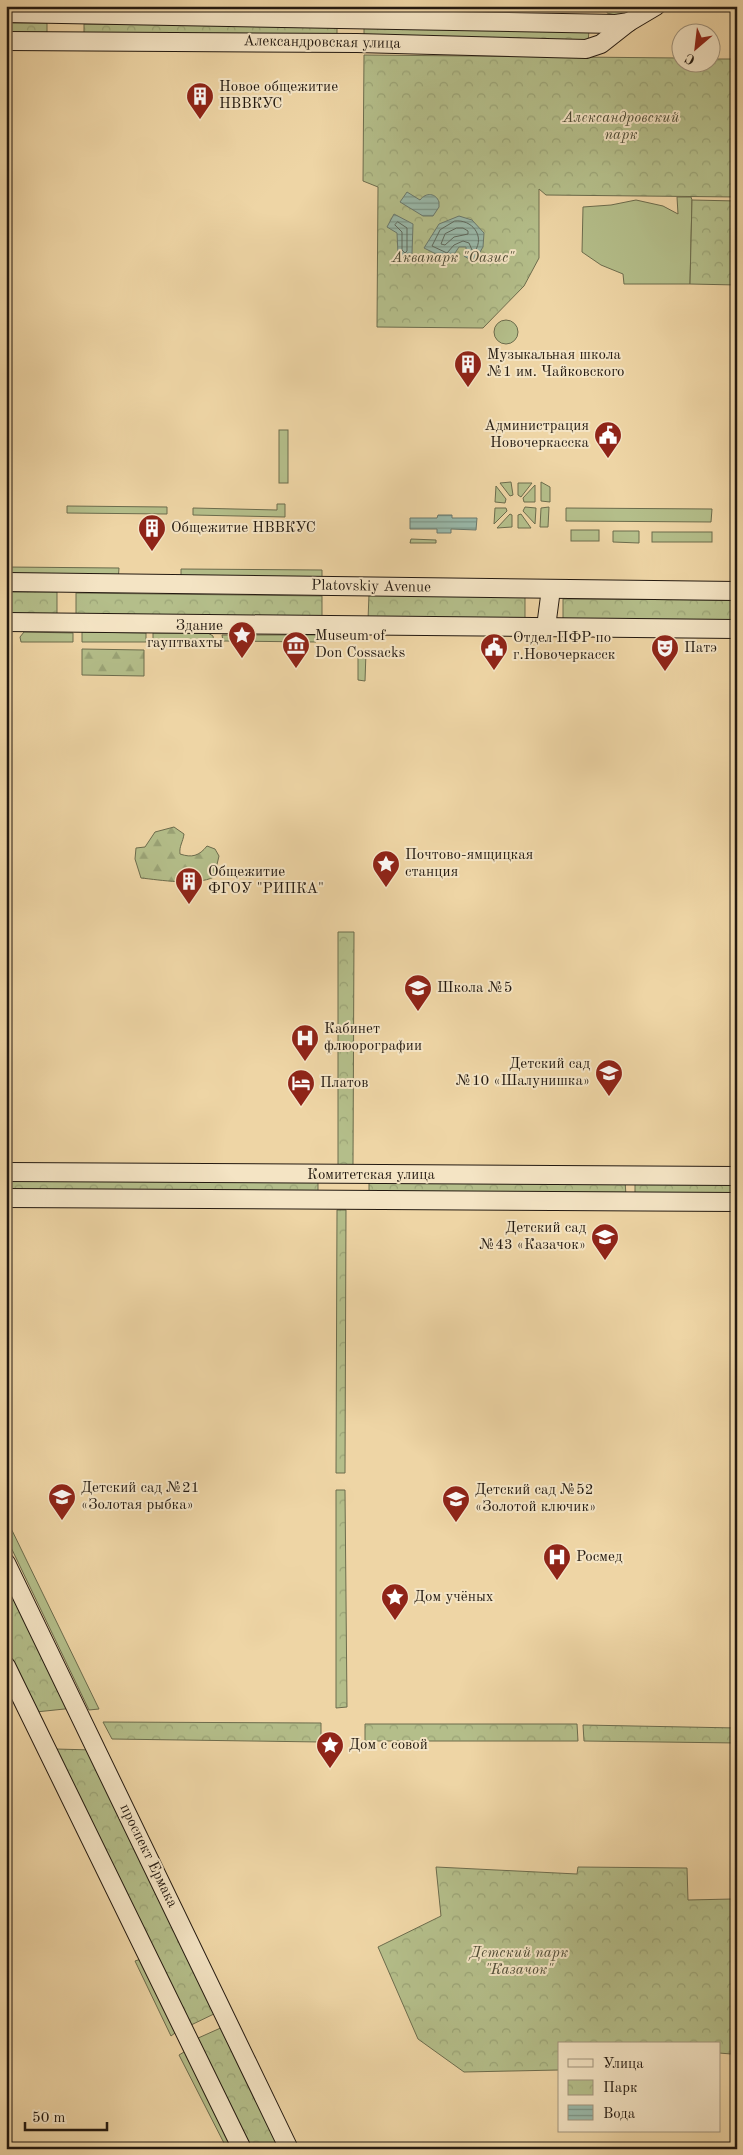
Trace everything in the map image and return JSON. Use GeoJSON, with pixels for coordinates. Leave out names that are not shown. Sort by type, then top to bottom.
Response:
{"type":"FeatureCollection","features":[{"type":"Feature","properties":{"kind":"street","name":"Александровская улица"},"geometry":{"type":"LineString","coordinates":[[6,41],[357,43],[586,49],[601,44],[629,22],[656,6]]}},
{"type":"Feature","properties":{"kind":"street","name":"Александровская улица"},"geometry":{"type":"LineString","coordinates":[[6,13],[609,24],[629,22]]}},
{"type":"Feature","properties":{"kind":"street","name":"Platovskiy Avenue"},"geometry":{"type":"LineString","coordinates":[[6,582],[737,591]]}},
{"type":"Feature","properties":{"kind":"street"},"geometry":{"type":"LineString","coordinates":[[546,627],[551,589]]}},
{"type":"Feature","properties":{"kind":"street"},"geometry":{"type":"LineString","coordinates":[[6,622],[737,629]]}},
{"type":"Feature","properties":{"kind":"street","name":"Комитетская улица"},"geometry":{"type":"LineString","coordinates":[[6,1172],[737,1176]]}},
{"type":"Feature","properties":{"kind":"street","name":"Комитетская улица"},"geometry":{"type":"LineString","coordinates":[[6,1198],[737,1202]]}},
{"type":"Feature","properties":{"kind":"street","name":"проспект Ермака"},"geometry":{"type":"LineString","coordinates":[[6,1563],[289,2149]]}},
{"type":"Feature","properties":{"kind":"street"},"geometry":{"type":"LineString","coordinates":[[6,1666],[242,2149]]}},
{"type":"Feature","properties":{"kind":"green space"},"geometry":{"type":"Polygon","coordinates":[[[607,6],[642,6],[623,17],[607,13],[607,6]]]}},
{"type":"Feature","properties":{"kind":"green space"},"geometry":{"type":"Polygon","coordinates":[[[6,23],[47,23],[47,33],[6,33],[6,23]]]}},
{"type":"Feature","properties":{"kind":"green space"},"geometry":{"type":"Polygon","coordinates":[[[84,24],[337,25],[337,37],[84,34],[84,24]]]}},
{"type":"Feature","properties":{"kind":"green space"},"geometry":{"type":"Polygon","coordinates":[[[364,25],[589,30],[588,43],[364,37],[364,25]]]}},
{"type":"Feature","properties":{"kind":"green space","name":"Александровский парк"},"geometry":{"type":"Polygon","coordinates":[[[364,55],[670,58],[670,72],[720,72],[720,59],[737,59],[737,197],[546,195],[539,189],[539,258],[524,286],[483,328],[377,327],[378,187],[363,181],[364,55]]]}},
{"type":"Feature","properties":{"kind":"green space"},"geometry":{"type":"Polygon","coordinates":[[[677,197],[691,197],[692,200],[690,284],[624,284],[623,274],[601,265],[582,252],[583,207],[611,205],[636,200],[663,206],[678,214],[677,197]]]}},
{"type":"Feature","properties":{"kind":"green space"},"geometry":{"type":"Polygon","coordinates":[[[692,200],[737,201],[737,285],[690,284],[692,200]]]}},
{"type":"Feature","properties":{"kind":"green space"},"geometry":{"type":"Polygon","coordinates":[[[506,320],[514,324],[518,332],[514,340],[506,344],[498,340],[494,332],[498,324],[506,320]]]}},
{"type":"Feature","properties":{"kind":"green space"},"geometry":{"type":"Polygon","coordinates":[[[279,430],[288,430],[288,483],[279,483],[279,430]]]}},
{"type":"Feature","properties":{"kind":"green space"},"geometry":{"type":"Polygon","coordinates":[[[511,482],[513,495],[510,496],[500,483],[511,482]]]}},
{"type":"Feature","properties":{"kind":"green space"},"geometry":{"type":"Polygon","coordinates":[[[541,482],[550,487],[550,502],[541,501],[541,482]]]}},
{"type":"Feature","properties":{"kind":"green space"},"geometry":{"type":"Polygon","coordinates":[[[518,483],[532,483],[521,497],[518,495],[518,483]]]}},
{"type":"Feature","properties":{"kind":"green space"},"geometry":{"type":"Polygon","coordinates":[[[535,485],[535,502],[524,502],[523,498],[535,485]]]}},
{"type":"Feature","properties":{"kind":"green space"},"geometry":{"type":"Polygon","coordinates":[[[496,486],[506,499],[505,503],[495,502],[496,486]]]}},
{"type":"Feature","properties":{"kind":"green space"},"geometry":{"type":"Polygon","coordinates":[[[277,504],[285,504],[285,517],[193,515],[193,508],[277,510],[277,504]]]}},
{"type":"Feature","properties":{"kind":"green space"},"geometry":{"type":"Polygon","coordinates":[[[67,506],[167,507],[167,514],[67,513],[67,506]]]}},
{"type":"Feature","properties":{"kind":"green space"},"geometry":{"type":"Polygon","coordinates":[[[525,507],[536,508],[535,524],[523,511],[525,507]]]}},
{"type":"Feature","properties":{"kind":"green space"},"geometry":{"type":"Polygon","coordinates":[[[549,507],[548,527],[540,527],[541,508],[549,507]]]}},
{"type":"Feature","properties":{"kind":"green space"},"geometry":{"type":"Polygon","coordinates":[[[495,508],[506,508],[507,511],[494,524],[495,508]]]}},
{"type":"Feature","properties":{"kind":"green space"},"geometry":{"type":"Polygon","coordinates":[[[566,508],[712,509],[711,522],[566,521],[566,508]]]}},
{"type":"Feature","properties":{"kind":"green space"},"geometry":{"type":"Polygon","coordinates":[[[510,514],[512,515],[512,527],[497,528],[510,514]]]}},
{"type":"Feature","properties":{"kind":"green space"},"geometry":{"type":"Polygon","coordinates":[[[521,514],[531,528],[518,528],[518,515],[521,514]]]}},
{"type":"Feature","properties":{"kind":"green space"},"geometry":{"type":"Polygon","coordinates":[[[571,530],[599,530],[599,541],[571,541],[571,530]]]}},
{"type":"Feature","properties":{"kind":"green space"},"geometry":{"type":"Polygon","coordinates":[[[613,531],[639,531],[639,543],[613,542],[613,531]]]}},
{"type":"Feature","properties":{"kind":"green space"},"geometry":{"type":"Polygon","coordinates":[[[652,532],[712,532],[712,542],[652,542],[652,532]]]}},
{"type":"Feature","properties":{"kind":"green space"},"geometry":{"type":"Polygon","coordinates":[[[411,539],[436,540],[436,543],[410,543],[411,539]]]}},
{"type":"Feature","properties":{"kind":"green space"},"geometry":{"type":"Polygon","coordinates":[[[6,567],[119,568],[118,582],[6,582],[6,567]]]}},
{"type":"Feature","properties":{"kind":"green space"},"geometry":{"type":"Polygon","coordinates":[[[181,569],[322,570],[322,582],[181,581],[181,569]]]}},
{"type":"Feature","properties":{"kind":"green space"},"geometry":{"type":"Polygon","coordinates":[[[6,592],[57,592],[57,617],[6,617],[6,592]]]}},
{"type":"Feature","properties":{"kind":"green space"},"geometry":{"type":"Polygon","coordinates":[[[76,593],[322,596],[322,619],[76,616],[76,593]]]}},
{"type":"Feature","properties":{"kind":"green space"},"geometry":{"type":"Polygon","coordinates":[[[369,594],[525,596],[525,623],[368,620],[369,594]]]}},
{"type":"Feature","properties":{"kind":"green space"},"geometry":{"type":"Polygon","coordinates":[[[563,599],[737,600],[737,624],[563,622],[563,599]]]}},
{"type":"Feature","properties":{"kind":"green space"},"geometry":{"type":"Polygon","coordinates":[[[24,632],[73,633],[73,642],[21,642],[20,637],[24,632]]]}},
{"type":"Feature","properties":{"kind":"green space"},"geometry":{"type":"Polygon","coordinates":[[[82,632],[146,633],[146,642],[82,642],[82,632]]]}},
{"type":"Feature","properties":{"kind":"green space"},"geometry":{"type":"Polygon","coordinates":[[[153,633],[208,633],[213,636],[214,643],[153,642],[153,633]]]}},
{"type":"Feature","properties":{"kind":"green space"},"geometry":{"type":"Polygon","coordinates":[[[222,635],[317,635],[316,642],[223,641],[222,635]]]}},
{"type":"Feature","properties":{"kind":"green space"},"geometry":{"type":"Polygon","coordinates":[[[82,649],[144,650],[144,676],[82,675],[82,649]]]}},
{"type":"Feature","properties":{"kind":"green space"},"geometry":{"type":"Polygon","coordinates":[[[358,652],[366,652],[365,681],[358,680],[358,652]]]}},
{"type":"Feature","properties":{"kind":"green space"},"geometry":{"type":"Polygon","coordinates":[[[174,827],[184,834],[180,854],[195,855],[207,846],[215,849],[219,856],[214,877],[188,882],[141,878],[135,859],[136,848],[145,847],[155,832],[174,827]]]}},
{"type":"Feature","properties":{"kind":"green space"},"geometry":{"type":"Polygon","coordinates":[[[338,932],[354,932],[353,1165],[338,1165],[338,932]]]}},
{"type":"Feature","properties":{"kind":"green space"},"geometry":{"type":"Polygon","coordinates":[[[6,1177],[318,1178],[318,1197],[6,1194],[6,1177]]]}},
{"type":"Feature","properties":{"kind":"green space"},"geometry":{"type":"Polygon","coordinates":[[[369,1180],[625,1180],[626,1196],[369,1196],[369,1180]]]}},
{"type":"Feature","properties":{"kind":"green space"},"geometry":{"type":"Polygon","coordinates":[[[635,1181],[737,1181],[737,1196],[635,1196],[635,1181]]]}},
{"type":"Feature","properties":{"kind":"green space"},"geometry":{"type":"Polygon","coordinates":[[[337,1210],[346,1210],[345,1473],[336,1473],[337,1210]]]}},
{"type":"Feature","properties":{"kind":"green space"},"geometry":{"type":"Polygon","coordinates":[[[336,1490],[345,1490],[347,1707],[336,1708],[336,1490]]]}},
{"type":"Feature","properties":{"kind":"green space"},"geometry":{"type":"Polygon","coordinates":[[[6,1518],[99,1709],[89,1710],[6,1537],[6,1518]]]}},
{"type":"Feature","properties":{"kind":"green space"},"geometry":{"type":"Polygon","coordinates":[[[6,1567],[74,1708],[36,1712],[6,1650],[6,1567]]]}},
{"type":"Feature","properties":{"kind":"green space"},"geometry":{"type":"Polygon","coordinates":[[[103,1722],[321,1723],[321,1742],[112,1739],[103,1722]]]}},
{"type":"Feature","properties":{"kind":"green space"},"geometry":{"type":"Polygon","coordinates":[[[365,1724],[577,1724],[578,1741],[365,1741],[365,1724]]]}},
{"type":"Feature","properties":{"kind":"green space"},"geometry":{"type":"Polygon","coordinates":[[[583,1725],[737,1728],[737,1743],[584,1741],[583,1725]]]}},
{"type":"Feature","properties":{"kind":"green space"},"geometry":{"type":"Polygon","coordinates":[[[55,1749],[94,1750],[218,2012],[189,2026],[55,1749]]]}},
{"type":"Feature","properties":{"kind":"green space","name":"Детский парк \"Казачок\""},"geometry":{"type":"Polygon","coordinates":[[[436,1867],[577,1874],[578,1867],[687,1868],[688,1900],[732,1899],[732,1933],[737,1933],[737,1986],[734,1986],[731,2054],[720,2053],[720,2042],[558,2042],[558,2070],[464,2072],[418,2039],[378,1947],[441,1916],[436,1867]]]}},
{"type":"Feature","properties":{"kind":"green space"},"geometry":{"type":"Polygon","coordinates":[[[144,1958],[175,2027],[175,2033],[171,2036],[135,1961],[144,1958]]]}},
{"type":"Feature","properties":{"kind":"green space"},"geometry":{"type":"Polygon","coordinates":[[[225,2026],[285,2149],[250,2149],[196,2039],[225,2026]]]}},
{"type":"Feature","properties":{"kind":"green space"},"geometry":{"type":"Polygon","coordinates":[[[184,2052],[189,2054],[235,2149],[227,2149],[179,2055],[184,2052]]]}},
{"type":"Feature","properties":{"kind":"water"},"geometry":{"type":"Polygon","coordinates":[[[407,192],[420,200],[428,195],[436,197],[439,207],[433,216],[423,216],[400,202],[407,192]]]}},
{"type":"Feature","properties":{"kind":"water"},"geometry":{"type":"Polygon","coordinates":[[[394,214],[413,224],[412,254],[408,259],[404,259],[398,254],[397,233],[387,227],[394,214]]]}},
{"type":"Feature","properties":{"kind":"water"},"geometry":{"type":"Polygon","coordinates":[[[459,216],[472,220],[484,233],[483,247],[474,262],[464,256],[466,247],[459,247],[451,259],[446,259],[424,248],[439,224],[459,216]]]}},
{"type":"Feature","properties":{"kind":"water"},"geometry":{"type":"Polygon","coordinates":[[[438,515],[452,515],[452,518],[477,518],[476,530],[451,529],[451,533],[437,533],[437,529],[410,529],[410,518],[437,518],[438,515]]]}},
{"type":"Feature","properties":{"kind":"place","name":"Новое общежитие НВВКУС"},"geometry":{"type":"Point","coordinates":[200,120]}},
{"type":"Feature","properties":{"kind":"place","name":"Музыкальная школа №1 им. Чайковского"},"geometry":{"type":"Point","coordinates":[468,388]}},
{"type":"Feature","properties":{"kind":"place","name":"Администрация Новочеркасска"},"geometry":{"type":"Point","coordinates":[608,459]}},
{"type":"Feature","properties":{"kind":"place","name":"Общежитие НВВКУС"},"geometry":{"type":"Point","coordinates":[152,552]}},
{"type":"Feature","properties":{"kind":"place","name":"Здание гауптвахты"},"geometry":{"type":"Point","coordinates":[242,659]}},
{"type":"Feature","properties":{"kind":"place","name":"Museum of Don Cossacks"},"geometry":{"type":"Point","coordinates":[296,669]}},
{"type":"Feature","properties":{"kind":"place","name":"Отдел ПФР по г.Новочеркасск"},"geometry":{"type":"Point","coordinates":[494,671]}},
{"type":"Feature","properties":{"kind":"place","name":"Патэ"},"geometry":{"type":"Point","coordinates":[665,672]}},
{"type":"Feature","properties":{"kind":"place","name":"Почтово-ямщицкая станция"},"geometry":{"type":"Point","coordinates":[386,888]}},
{"type":"Feature","properties":{"kind":"place","name":"Общежитие ФГОУ \"РИПКА\""},"geometry":{"type":"Point","coordinates":[189,905]}},
{"type":"Feature","properties":{"kind":"place","name":"Школа №5"},"geometry":{"type":"Point","coordinates":[418,1012]}},
{"type":"Feature","properties":{"kind":"place","name":"Кабинет флюорографии"},"geometry":{"type":"Point","coordinates":[305,1062]}},
{"type":"Feature","properties":{"kind":"place","name":"Детский сад №10 «Шалунишка»"},"geometry":{"type":"Point","coordinates":[609,1097]}},
{"type":"Feature","properties":{"kind":"place","name":"Платов"},"geometry":{"type":"Point","coordinates":[301,1107]}},
{"type":"Feature","properties":{"kind":"place","name":"Детский сад №43 «Казачок»"},"geometry":{"type":"Point","coordinates":[605,1261]}},
{"type":"Feature","properties":{"kind":"place","name":"Детский сад №21 «Золотая рыбка»"},"geometry":{"type":"Point","coordinates":[62,1521]}},
{"type":"Feature","properties":{"kind":"place","name":"Детский сад №52 «Золотой ключик»"},"geometry":{"type":"Point","coordinates":[456,1523]}},
{"type":"Feature","properties":{"kind":"place","name":"Росмед"},"geometry":{"type":"Point","coordinates":[557,1581]}},
{"type":"Feature","properties":{"kind":"place","name":"Дом учёных"},"geometry":{"type":"Point","coordinates":[395,1621]}},
{"type":"Feature","properties":{"kind":"place","name":"Дом с совой"},"geometry":{"type":"Point","coordinates":[330,1769]}},
{"type":"Feature","properties":{"kind":"park label","name":"Аквапарк \"Оазис\""},"geometry":{"type":"Point","coordinates":[453,258]}}]}
